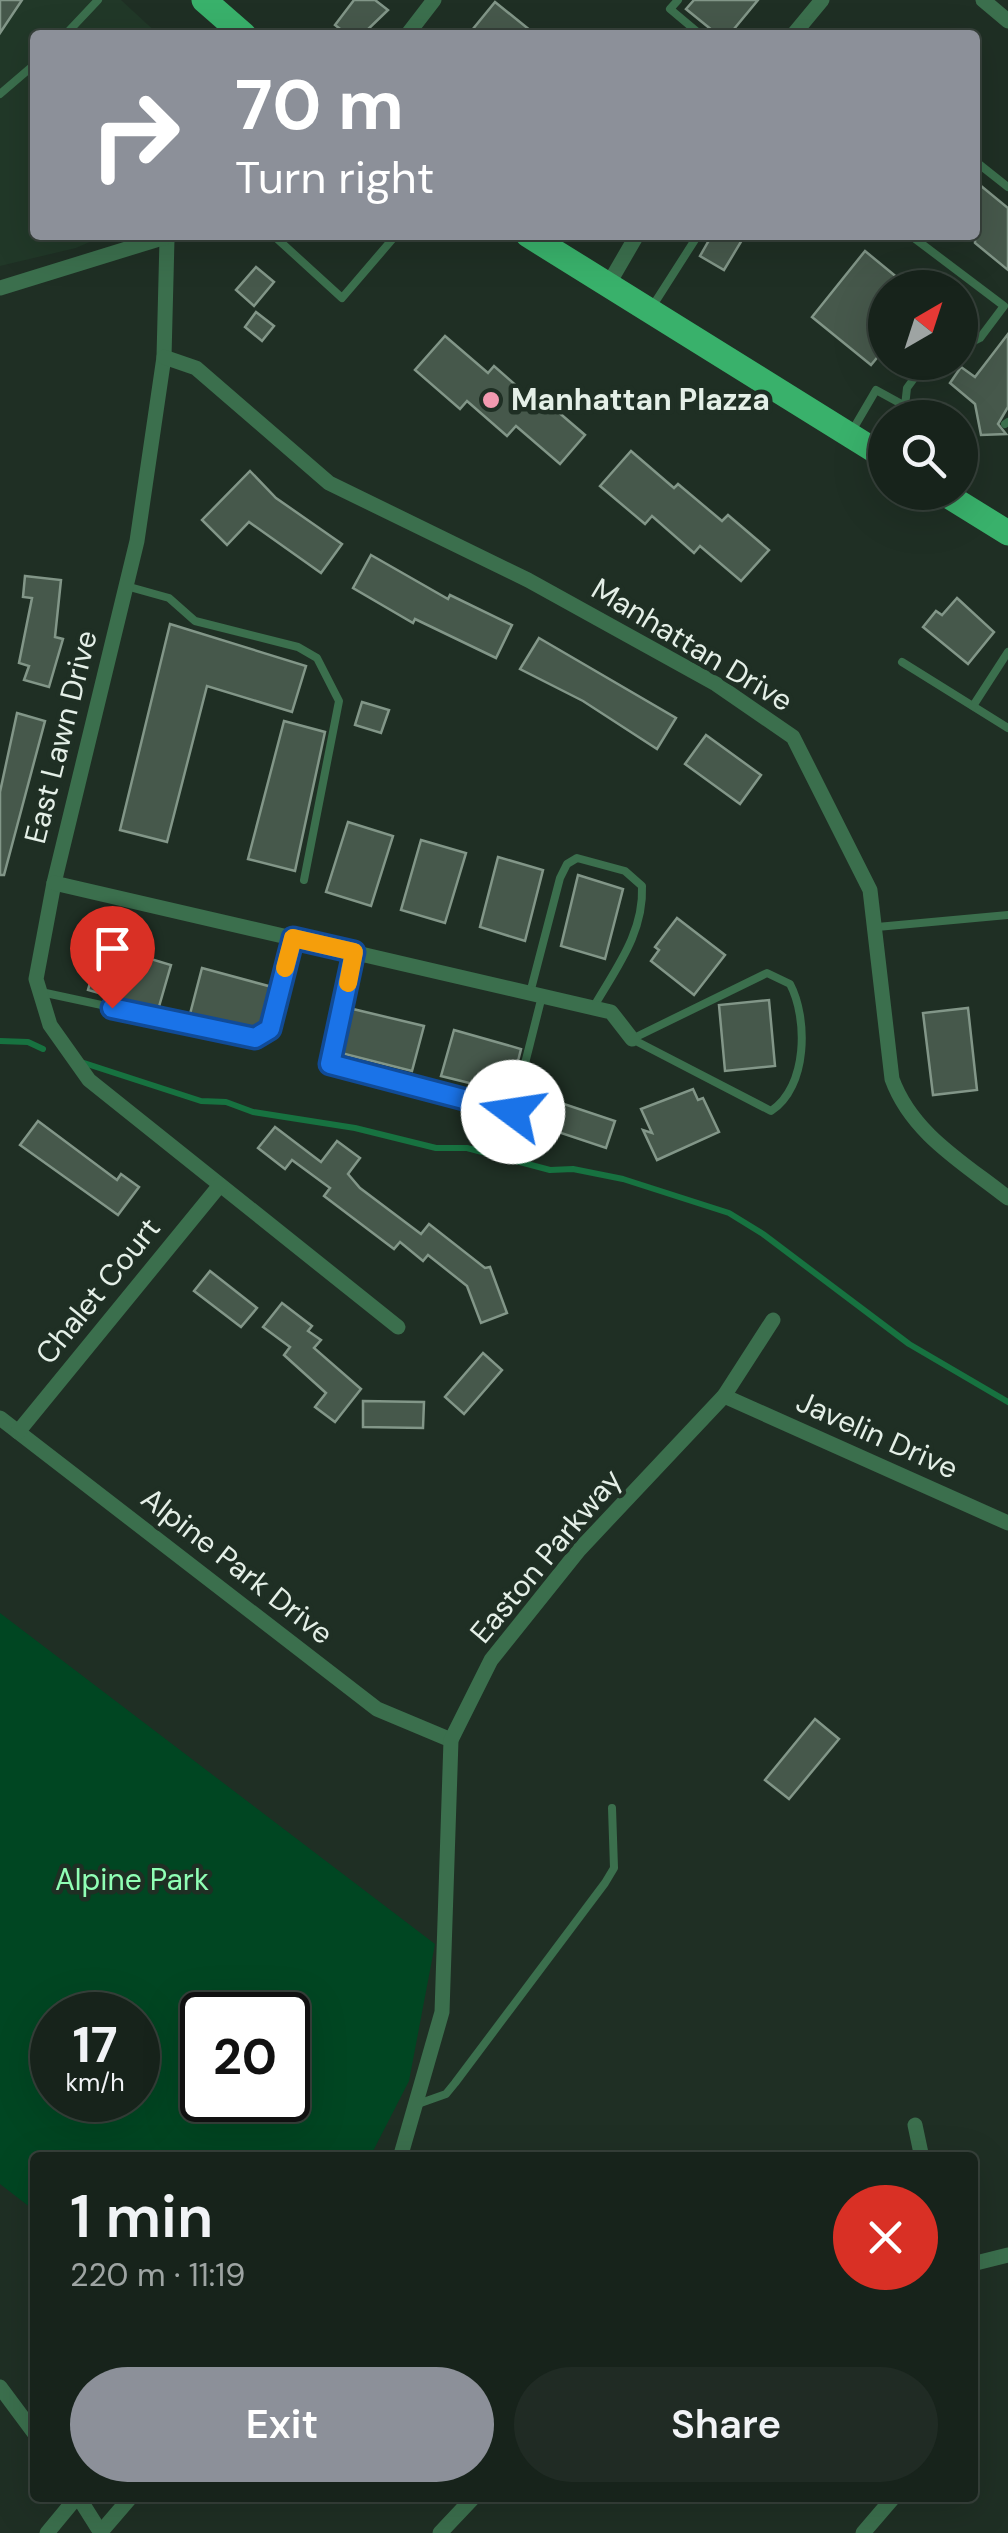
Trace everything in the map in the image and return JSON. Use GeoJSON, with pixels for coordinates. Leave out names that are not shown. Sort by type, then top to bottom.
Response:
{"type":"FeatureCollection","features":[{"type":"Feature","properties":{"kind":"main road"},"geometry":{"type":"LineString","coordinates":[[204,0],[238,30]]}},
{"type":"Feature","properties":{"kind":"main road"},"geometry":{"type":"LineString","coordinates":[[536,240],[868,447]]}},
{"type":"Feature","properties":{"kind":"main road"},"geometry":{"type":"LineString","coordinates":[[971,510],[1008,533]]}},
{"type":"Feature","properties":{"kind":"street"},"geometry":{"type":"LineString","coordinates":[[411,30],[434,0]]}},
{"type":"Feature","properties":{"kind":"street"},"geometry":{"type":"LineString","coordinates":[[798,30],[822,0]]}},
{"type":"Feature","properties":{"kind":"street"},"geometry":{"type":"LineString","coordinates":[[983,0],[1008,21]]}},
{"type":"Feature","properties":{"kind":"street"},"geometry":{"type":"LineString","coordinates":[[0,288],[159,240]]}},
{"type":"Feature","properties":{"kind":"street","name":"East Lawn Drive"},"geometry":{"type":"LineString","coordinates":[[169,240],[164,357],[126,586],[54,883],[36,979],[50,1025],[89,1080],[398,1327]]}},
{"type":"Feature","properties":{"kind":"street"},"geometry":{"type":"LineString","coordinates":[[608,286],[634,240]]}},
{"type":"Feature","properties":{"kind":"street","name":"Manhattan Drive"},"geometry":{"type":"LineString","coordinates":[[164,357],[196,368],[329,483],[528,580],[716,684],[792,737],[870,890],[878,927],[892,1079],[902,1106],[920,1128],[1008,1198]]}},
{"type":"Feature","properties":{"kind":"street"},"geometry":{"type":"LineString","coordinates":[[54,883],[611,1012],[632,1039]]}},
{"type":"Feature","properties":{"kind":"street","name":"Chalet Court"},"geometry":{"type":"LineString","coordinates":[[18,1432],[220,1185]]}},
{"type":"Feature","properties":{"kind":"street","name":"Easton Parkway"},"geometry":{"type":"LineString","coordinates":[[402,2152],[442,2012],[451,1740],[491,1660],[580,1550],[724,1396],[773,1320]]}},
{"type":"Feature","properties":{"kind":"street","name":"Javelin Drive"},"geometry":{"type":"LineString","coordinates":[[724,1396],[1008,1523]]}},
{"type":"Feature","properties":{"kind":"street","name":"Alpine Park Drive"},"geometry":{"type":"LineString","coordinates":[[0,1418],[377,1710],[451,1740]]}},
{"type":"Feature","properties":{"kind":"street"},"geometry":{"type":"LineString","coordinates":[[915,2126],[921,2152]]}},
{"type":"Feature","properties":{"kind":"street"},"geometry":{"type":"LineString","coordinates":[[978,2263],[1008,2256]]}},
{"type":"Feature","properties":{"kind":"street"},"geometry":{"type":"LineString","coordinates":[[0,2387],[30,2427]]}},
{"type":"Feature","properties":{"kind":"street"},"geometry":{"type":"LineString","coordinates":[[48,2533],[75,2502]]}},
{"type":"Feature","properties":{"kind":"street"},"geometry":{"type":"LineString","coordinates":[[81,2502],[101,2533],[127,2502]]}},
{"type":"Feature","properties":{"kind":"street"},"geometry":{"type":"LineString","coordinates":[[440,2533],[469,2502]]}},
{"type":"Feature","properties":{"kind":"street"},"geometry":{"type":"LineString","coordinates":[[863,2533],[890,2502]]}},
{"type":"Feature","properties":{"kind":"lane"},"geometry":{"type":"LineString","coordinates":[[70,30],[98,0]]}},
{"type":"Feature","properties":{"kind":"lane"},"geometry":{"type":"LineString","coordinates":[[678,0],[670,9],[695,30]]}},
{"type":"Feature","properties":{"kind":"lane"},"geometry":{"type":"LineString","coordinates":[[0,94],[30,68]]}},
{"type":"Feature","properties":{"kind":"lane"},"geometry":{"type":"LineString","coordinates":[[980,166],[1008,188]]}},
{"type":"Feature","properties":{"kind":"lane"},"geometry":{"type":"LineString","coordinates":[[278,240],[342,298],[392,240]]}},
{"type":"Feature","properties":{"kind":"lane"},"geometry":{"type":"LineString","coordinates":[[650,311],[695,240]]}},
{"type":"Feature","properties":{"kind":"lane"},"geometry":{"type":"LineString","coordinates":[[917,240],[956,270]]}},
{"type":"Feature","properties":{"kind":"lane"},"geometry":{"type":"LineString","coordinates":[[978,286],[1004,306],[978,339]]}},
{"type":"Feature","properties":{"kind":"lane"},"geometry":{"type":"LineString","coordinates":[[870,400],[876,390],[894,400]]}},
{"type":"Feature","properties":{"kind":"lane"},"geometry":{"type":"LineString","coordinates":[[849,435],[868,403]]}},
{"type":"Feature","properties":{"kind":"lane"},"geometry":{"type":"LineString","coordinates":[[126,586],[169,598],[195,621],[298,647],[318,658],[331,679],[340,701],[304,880]]}},
{"type":"Feature","properties":{"kind":"lane"},"geometry":{"type":"LineString","coordinates":[[973,706],[1008,652]]}},
{"type":"Feature","properties":{"kind":"lane"},"geometry":{"type":"LineString","coordinates":[[902,662],[1008,728]]}},
{"type":"Feature","properties":{"kind":"lane"},"geometry":{"type":"LineString","coordinates":[[354,952],[330,1064],[513,1112],[560,878],[567,864],[577,858],[625,871],[642,886],[643,911],[634,939],[593,1008]]}},
{"type":"Feature","properties":{"kind":"lane"},"geometry":{"type":"LineString","coordinates":[[878,927],[1008,915]]}},
{"type":"Feature","properties":{"kind":"lane"},"geometry":{"type":"LineString","coordinates":[[40,992],[255,1038],[270,1029],[293,938]]}},
{"type":"Feature","properties":{"kind":"lane"},"geometry":{"type":"LineString","coordinates":[[767,973],[790,984],[802,1026],[796,1069],[786,1094],[771,1111],[632,1039],[767,973]]}},
{"type":"Feature","properties":{"kind":"lane"},"geometry":{"type":"LineString","coordinates":[[416,2105],[446,2094],[605,1884],[614,1868],[612,1808]]}},
{"type":"Feature","properties":{"kind":"shaded area"},"geometry":{"type":"Polygon","coordinates":[[[0,0],[121,0],[154,30],[30,30],[30,240],[94,240],[0,266],[0,0]]]}},
{"type":"Feature","properties":{"kind":"green space","name":"Alpine Park"},"geometry":{"type":"Polygon","coordinates":[[[0,1613],[435,1944],[409,2081],[373,2152],[30,2152],[30,2207],[0,2184],[0,1613]]]}},
{"type":"Feature","properties":{"kind":"building"},"geometry":{"type":"Polygon","coordinates":[[[0,0],[22,0],[0,33],[0,0]]]}},
{"type":"Feature","properties":{"kind":"building"},"geometry":{"type":"Polygon","coordinates":[[[354,0],[375,0],[388,10],[367,30],[342,30],[335,25],[354,0]]]}},
{"type":"Feature","properties":{"kind":"building"},"geometry":{"type":"Polygon","coordinates":[[[694,0],[758,0],[733,30],[712,30],[686,9],[694,0]]]}},
{"type":"Feature","properties":{"kind":"building"},"geometry":{"type":"Polygon","coordinates":[[[495,2],[530,30],[472,30],[495,2]]]}},
{"type":"Feature","properties":{"kind":"building"},"geometry":{"type":"Polygon","coordinates":[[[980,185],[1008,208],[1008,270],[975,243],[980,240],[980,185]]]}},
{"type":"Feature","properties":{"kind":"building"},"geometry":{"type":"Polygon","coordinates":[[[709,240],[742,240],[724,270],[700,256],[709,240]]]}},
{"type":"Feature","properties":{"kind":"building"},"geometry":{"type":"Polygon","coordinates":[[[865,251],[888,270],[868,270],[868,363],[812,317],[865,251]]]}},
{"type":"Feature","properties":{"kind":"building"},"geometry":{"type":"Polygon","coordinates":[[[256,267],[274,282],[254,306],[236,290],[256,267]]]}},
{"type":"Feature","properties":{"kind":"building"},"geometry":{"type":"Polygon","coordinates":[[[256,312],[274,326],[262,341],[245,327],[256,312]]]}},
{"type":"Feature","properties":{"kind":"building"},"geometry":{"type":"Polygon","coordinates":[[[1008,334],[1008,407],[998,424],[1006,434],[981,435],[978,400],[970,400],[950,383],[978,380],[978,373],[1008,334]]]}},
{"type":"Feature","properties":{"kind":"building","name":"Manhattan Plazza"},"geometry":{"type":"Polygon","coordinates":[[[445,336],[488,373],[494,366],[537,404],[542,398],[585,435],[560,464],[516,426],[507,436],[467,401],[460,409],[415,370],[445,336]]]}},
{"type":"Feature","properties":{"kind":"building"},"geometry":{"type":"Polygon","coordinates":[[[631,451],[674,488],[678,484],[722,521],[728,515],[769,550],[741,581],[700,546],[694,553],[652,516],[645,524],[600,486],[631,451]]]}},
{"type":"Feature","properties":{"kind":"building"},"geometry":{"type":"Polygon","coordinates":[[[250,471],[276,498],[342,544],[321,573],[249,522],[227,545],[202,520],[250,471]]]}},
{"type":"Feature","properties":{"kind":"building"},"geometry":{"type":"Polygon","coordinates":[[[371,555],[448,599],[450,595],[512,625],[496,658],[415,619],[413,623],[353,588],[371,555]]]}},
{"type":"Feature","properties":{"kind":"building"},"geometry":{"type":"Polygon","coordinates":[[[25,576],[61,580],[55,637],[63,639],[49,687],[24,680],[29,666],[19,663],[32,598],[23,597],[25,576]]]}},
{"type":"Feature","properties":{"kind":"building"},"geometry":{"type":"Polygon","coordinates":[[[957,598],[994,632],[968,664],[923,627],[936,611],[942,615],[957,598]]]}},
{"type":"Feature","properties":{"kind":"building"},"geometry":{"type":"Polygon","coordinates":[[[170,624],[306,666],[292,712],[207,686],[167,842],[120,830],[170,624]]]}},
{"type":"Feature","properties":{"kind":"building"},"geometry":{"type":"Polygon","coordinates":[[[539,638],[676,718],[657,749],[583,701],[520,669],[539,638]]]}},
{"type":"Feature","properties":{"kind":"building"},"geometry":{"type":"Polygon","coordinates":[[[362,702],[389,710],[381,733],[355,725],[362,702]]]}},
{"type":"Feature","properties":{"kind":"building"},"geometry":{"type":"Polygon","coordinates":[[[17,713],[45,721],[4,875],[0,875],[0,792],[17,713]]]}},
{"type":"Feature","properties":{"kind":"building"},"geometry":{"type":"Polygon","coordinates":[[[284,721],[325,732],[295,871],[248,859],[284,721]]]}},
{"type":"Feature","properties":{"kind":"building"},"geometry":{"type":"Polygon","coordinates":[[[706,735],[761,775],[740,804],[685,764],[706,735]]]}},
{"type":"Feature","properties":{"kind":"building"},"geometry":{"type":"Polygon","coordinates":[[[348,822],[393,836],[371,906],[326,892],[348,822]]]}},
{"type":"Feature","properties":{"kind":"building"},"geometry":{"type":"Polygon","coordinates":[[[421,840],[466,853],[445,923],[401,910],[421,840]]]}},
{"type":"Feature","properties":{"kind":"building"},"geometry":{"type":"Polygon","coordinates":[[[498,857],[543,870],[525,941],[480,927],[498,857]]]}},
{"type":"Feature","properties":{"kind":"building"},"geometry":{"type":"Polygon","coordinates":[[[578,875],[623,889],[605,959],[561,946],[578,875]]]}},
{"type":"Feature","properties":{"kind":"building"},"geometry":{"type":"Polygon","coordinates":[[[677,918],[725,955],[694,995],[651,961],[659,950],[655,947],[677,918]]]}},
{"type":"Feature","properties":{"kind":"building"},"geometry":{"type":"Polygon","coordinates":[[[101,944],[171,965],[158,1010],[88,990],[101,944]]]}},
{"type":"Feature","properties":{"kind":"building"},"geometry":{"type":"Polygon","coordinates":[[[202,968],[272,987],[262,1025],[254,1030],[190,1014],[202,968]]]}},
{"type":"Feature","properties":{"kind":"building"},"geometry":{"type":"Polygon","coordinates":[[[769,1000],[775,1066],[725,1071],[719,1005],[769,1000]]]}},
{"type":"Feature","properties":{"kind":"building"},"geometry":{"type":"Polygon","coordinates":[[[968,1008],[977,1090],[933,1095],[923,1013],[968,1008]]]}},
{"type":"Feature","properties":{"kind":"building"},"geometry":{"type":"Polygon","coordinates":[[[353,1009],[424,1026],[412,1071],[341,1053],[353,1009]]]}},
{"type":"Feature","properties":{"kind":"building"},"geometry":{"type":"Polygon","coordinates":[[[454,1030],[521,1049],[510,1093],[441,1076],[454,1030]]]}},
{"type":"Feature","properties":{"kind":"building"},"geometry":{"type":"Polygon","coordinates":[[[693,1089],[698,1100],[703,1098],[719,1132],[657,1160],[643,1130],[652,1133],[641,1109],[693,1089]]]}},
{"type":"Feature","properties":{"kind":"building"},"geometry":{"type":"Polygon","coordinates":[[[540,1096],[615,1121],[606,1148],[531,1123],[540,1096]]]}},
{"type":"Feature","properties":{"kind":"building"},"geometry":{"type":"Polygon","coordinates":[[[38,1121],[117,1180],[121,1174],[139,1187],[118,1215],[20,1145],[38,1121]]]}},
{"type":"Feature","properties":{"kind":"building"},"geometry":{"type":"Polygon","coordinates":[[[275,1127],[321,1162],[337,1141],[360,1158],[348,1174],[360,1188],[421,1234],[429,1224],[485,1268],[490,1267],[507,1313],[481,1323],[467,1286],[428,1255],[423,1261],[400,1242],[394,1249],[324,1196],[330,1188],[292,1160],[285,1169],[258,1148],[275,1127]]]}},
{"type":"Feature","properties":{"kind":"building"},"geometry":{"type":"Polygon","coordinates":[[[210,1271],[257,1308],[241,1327],[194,1291],[210,1271]]]}},
{"type":"Feature","properties":{"kind":"building"},"geometry":{"type":"Polygon","coordinates":[[[282,1303],[312,1326],[308,1331],[321,1340],[314,1348],[361,1389],[335,1422],[315,1407],[326,1393],[284,1355],[290,1347],[263,1327],[282,1303]]]}},
{"type":"Feature","properties":{"kind":"building"},"geometry":{"type":"Polygon","coordinates":[[[483,1353],[502,1370],[464,1414],[445,1397],[483,1353]]]}},
{"type":"Feature","properties":{"kind":"building"},"geometry":{"type":"Polygon","coordinates":[[[363,1401],[424,1402],[423,1428],[363,1427],[363,1401]]]}},
{"type":"Feature","properties":{"kind":"building"},"geometry":{"type":"Polygon","coordinates":[[[815,1719],[839,1739],[789,1799],[765,1780],[815,1719]]]}},
{"type":"Feature","properties":{"kind":"waterway"},"geometry":{"type":"LineString","coordinates":[[0,1041],[28,1042],[43,1049]]}},
{"type":"Feature","properties":{"kind":"waterway"},"geometry":{"type":"LineString","coordinates":[[84,1063],[201,1101],[226,1102],[253,1112],[355,1128],[436,1148],[467,1148],[550,1170],[573,1169],[623,1179],[729,1213],[763,1234],[909,1344],[1008,1402]]}},
{"type":"Feature","properties":{"kind":"slow traffic"},"geometry":{"type":"LineString","coordinates":[[285,968],[293,938],[354,952],[348,983]]}},
{"type":"Feature","properties":{"kind":"place","name":"Manhattan Plazza"},"geometry":{"type":"Point","coordinates":[491,400]}},
{"type":"Feature","properties":{"kind":"route"},"geometry":{"type":"LineString","coordinates":[[112,1008],[255,1038],[264,1036],[270,1029],[293,938],[354,952],[330,1064],[513,1112]]}}]}
